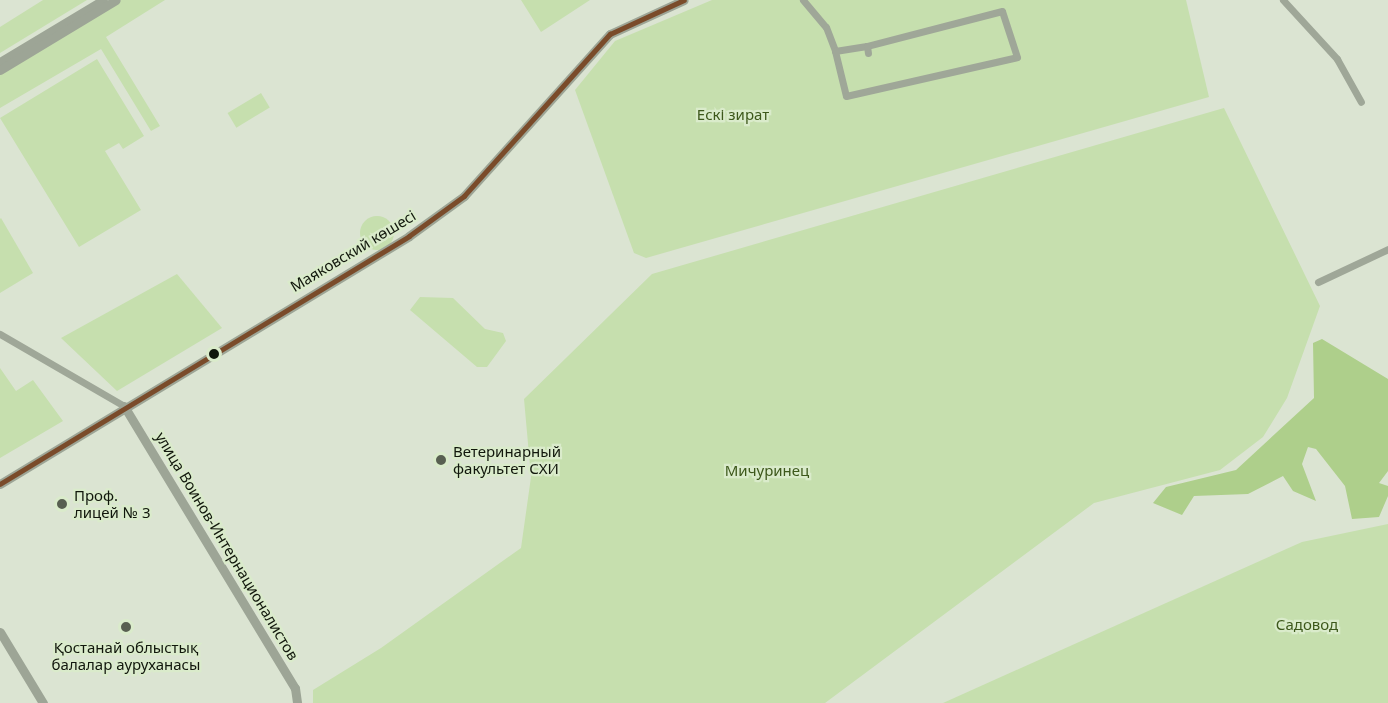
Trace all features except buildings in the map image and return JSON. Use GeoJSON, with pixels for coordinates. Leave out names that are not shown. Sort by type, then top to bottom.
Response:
{"type":"FeatureCollection","features":[{"type":"Feature","properties":{"kind":"main road"},"geometry":{"type":"LineString","coordinates":[[0,62],[103,0]]}},
{"type":"Feature","properties":{"kind":"main road"},"geometry":{"type":"LineString","coordinates":[[0,70],[116,0]]}},
{"type":"Feature","properties":{"kind":"main road","name":"Маяковский көшесі"},"geometry":{"type":"LineString","coordinates":[[0,484],[124,406],[430,221],[471,188],[610,33],[684,0]]}},
{"type":"Feature","properties":{"kind":"main road","name":"улица Воинов-Интернационалистов"},"geometry":{"type":"LineString","coordinates":[[124,406],[295,688],[297,703]]}},
{"type":"Feature","properties":{"kind":"main road"},"geometry":{"type":"LineString","coordinates":[[0,632],[43,703]]}},
{"type":"Feature","properties":{"kind":"street"},"geometry":{"type":"LineString","coordinates":[[803,0],[826,27],[835,51],[846,96],[1017,57],[1002,11],[867,50],[835,51]]}},
{"type":"Feature","properties":{"kind":"street"},"geometry":{"type":"LineString","coordinates":[[1283,0],[1337,59],[1361,102]]}},
{"type":"Feature","properties":{"kind":"street"},"geometry":{"type":"LineString","coordinates":[[1318,282],[1388,249]]}},
{"type":"Feature","properties":{"kind":"street"},"geometry":{"type":"LineString","coordinates":[[0,334],[124,406]]}},
{"type":"Feature","properties":{"kind":"green space"},"geometry":{"type":"Polygon","coordinates":[[[43,0],[87,0],[0,53],[0,27],[43,0]]]}},
{"type":"Feature","properties":{"kind":"green space"},"geometry":{"type":"Polygon","coordinates":[[[120,0],[165,0],[106,37],[160,126],[151,131],[101,49],[0,108],[0,71],[120,0]]]}},
{"type":"Feature","properties":{"kind":"green space"},"geometry":{"type":"Polygon","coordinates":[[[521,0],[590,0],[541,32],[521,0]]]}},
{"type":"Feature","properties":{"kind":"green space","name":"Ескі зират"},"geometry":{"type":"Polygon","coordinates":[[[712,0],[1186,0],[1209,97],[646,258],[634,253],[575,90],[615,41],[712,0]]]}},
{"type":"Feature","properties":{"kind":"green space"},"geometry":{"type":"Polygon","coordinates":[[[97,59],[144,136],[123,149],[119,143],[105,151],[141,210],[79,247],[0,118],[97,59]]]}},
{"type":"Feature","properties":{"kind":"green space"},"geometry":{"type":"Polygon","coordinates":[[[261,93],[270,108],[236,128],[228,113],[261,93]]]}},
{"type":"Feature","properties":{"kind":"green space","name":"Мичуринец"},"geometry":{"type":"Polygon","coordinates":[[[1224,108],[1320,306],[1287,398],[1263,437],[1220,470],[1094,503],[825,703],[313,703],[313,690],[381,648],[521,548],[531,477],[524,399],[652,274],[1224,108]]]}},
{"type":"Feature","properties":{"kind":"green space"},"geometry":{"type":"Polygon","coordinates":[[[377,216],[389,221],[394,233],[389,245],[377,250],[365,245],[360,233],[365,221],[377,216]]]}},
{"type":"Feature","properties":{"kind":"green space"},"geometry":{"type":"Polygon","coordinates":[[[0,219],[33,273],[0,293],[0,219]]]}},
{"type":"Feature","properties":{"kind":"green space"},"geometry":{"type":"Polygon","coordinates":[[[177,274],[222,328],[117,391],[61,338],[177,274]]]}},
{"type":"Feature","properties":{"kind":"green space"},"geometry":{"type":"Polygon","coordinates":[[[420,297],[453,298],[485,329],[503,333],[506,341],[487,367],[477,367],[410,310],[420,297]]]}},
{"type":"Feature","properties":{"kind":"green space"},"geometry":{"type":"Polygon","coordinates":[[[0,368],[16,391],[33,380],[63,421],[0,458],[0,368]]]}},
{"type":"Feature","properties":{"kind":"green space","name":"Садовод"},"geometry":{"type":"Polygon","coordinates":[[[1388,524],[1388,703],[943,703],[1302,542],[1388,524]]]}},
{"type":"Feature","properties":{"kind":"shaded area"},"geometry":{"type":"Polygon","coordinates":[[[1322,339],[1388,379],[1388,471],[1379,483],[1388,486],[1388,496],[1379,517],[1352,519],[1345,486],[1316,449],[1308,447],[1302,464],[1316,501],[1293,491],[1283,476],[1248,494],[1194,496],[1182,515],[1153,503],[1166,487],[1236,470],[1314,398],[1313,343],[1322,339]]]}},
{"type":"Feature","properties":{"kind":"transit line"},"geometry":{"type":"LineString","coordinates":[[0,484],[409,236],[464,196],[610,34],[684,0]]}},
{"type":"Feature","properties":{"kind":"place","name":"Ветеринарный факультет СХИ"},"geometry":{"type":"Point","coordinates":[441,460]}},
{"type":"Feature","properties":{"kind":"place","name":"Проф. лицей № 3"},"geometry":{"type":"Point","coordinates":[62,504]}},
{"type":"Feature","properties":{"kind":"place","name":"Қостанай облыстық балалар ауруханасы"},"geometry":{"type":"Point","coordinates":[126,627]}}]}
